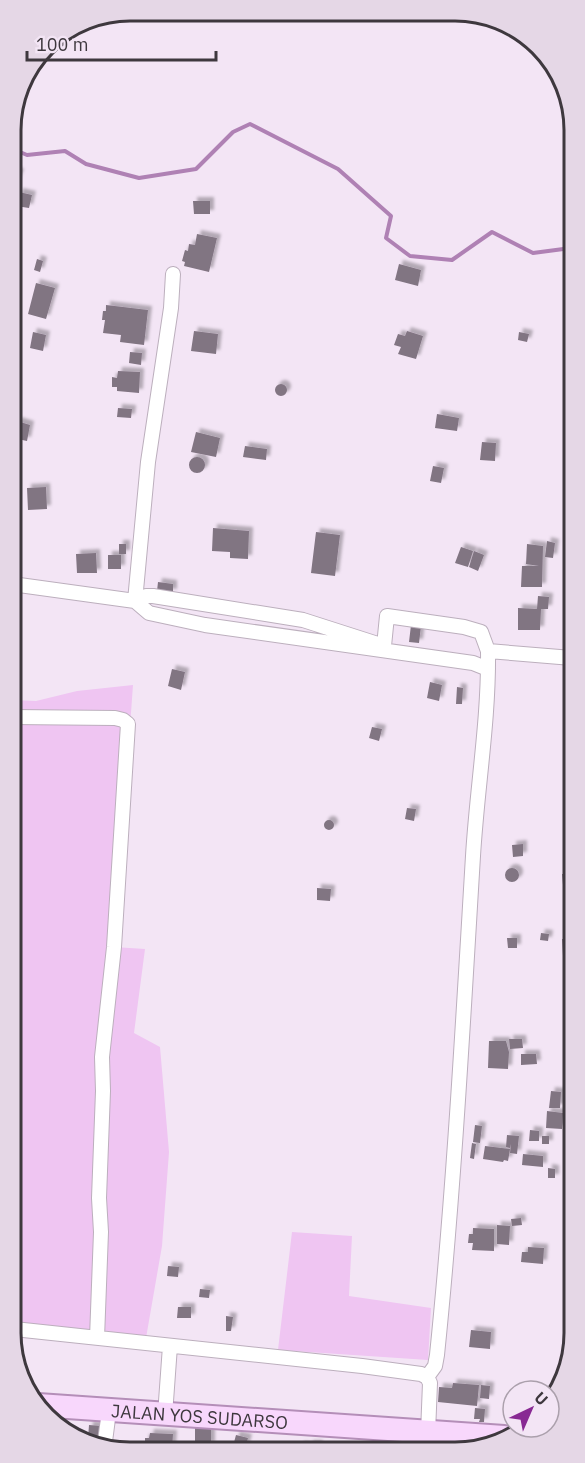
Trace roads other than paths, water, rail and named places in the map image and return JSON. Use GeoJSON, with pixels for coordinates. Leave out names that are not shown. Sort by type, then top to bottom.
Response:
{"type":"FeatureCollection","features":[{"type":"Feature","properties":{"kind":"main road","name":"JALAN YOS SUDARSO"},"geometry":{"type":"LineString","coordinates":[[49,1406],[489,1436]]}},
{"type":"Feature","properties":{"kind":"street"},"geometry":{"type":"LineString","coordinates":[[173,274],[171,308],[148,462],[135,600],[148,614],[205,625],[451,659],[473,663],[488,669]]}},
{"type":"Feature","properties":{"kind":"street"},"geometry":{"type":"LineString","coordinates":[[21,585],[135,600],[153,596],[303,620],[384,646],[387,616],[464,627],[481,632],[488,651],[488,669],[458,1108],[437,1355],[435,1366],[427,1377]]}},
{"type":"Feature","properties":{"kind":"street"},"geometry":{"type":"LineString","coordinates":[[488,651],[564,657]]}},
{"type":"Feature","properties":{"kind":"street"},"geometry":{"type":"LineString","coordinates":[[21,717],[115,718],[128,724],[114,947],[102,1057],[99,1198],[101,1232],[97,1338]]}},
{"type":"Feature","properties":{"kind":"street"},"geometry":{"type":"LineString","coordinates":[[21,1330],[421,1374],[427,1377],[430,1383],[428,1433]]}},
{"type":"Feature","properties":{"kind":"street"},"geometry":{"type":"LineString","coordinates":[[165,1415],[170,1346]]}},
{"type":"Feature","properties":{"kind":"street"},"geometry":{"type":"LineString","coordinates":[[106,1439],[109,1411]]}},
{"type":"Feature","properties":{"kind":"waterway"},"geometry":{"type":"LineString","coordinates":[[21,152],[27,155],[65,151],[86,164],[139,178],[196,169],[233,132],[250,124],[338,169],[391,216],[386,238],[410,256],[452,260],[492,232],[533,253],[564,249]]}}]}
